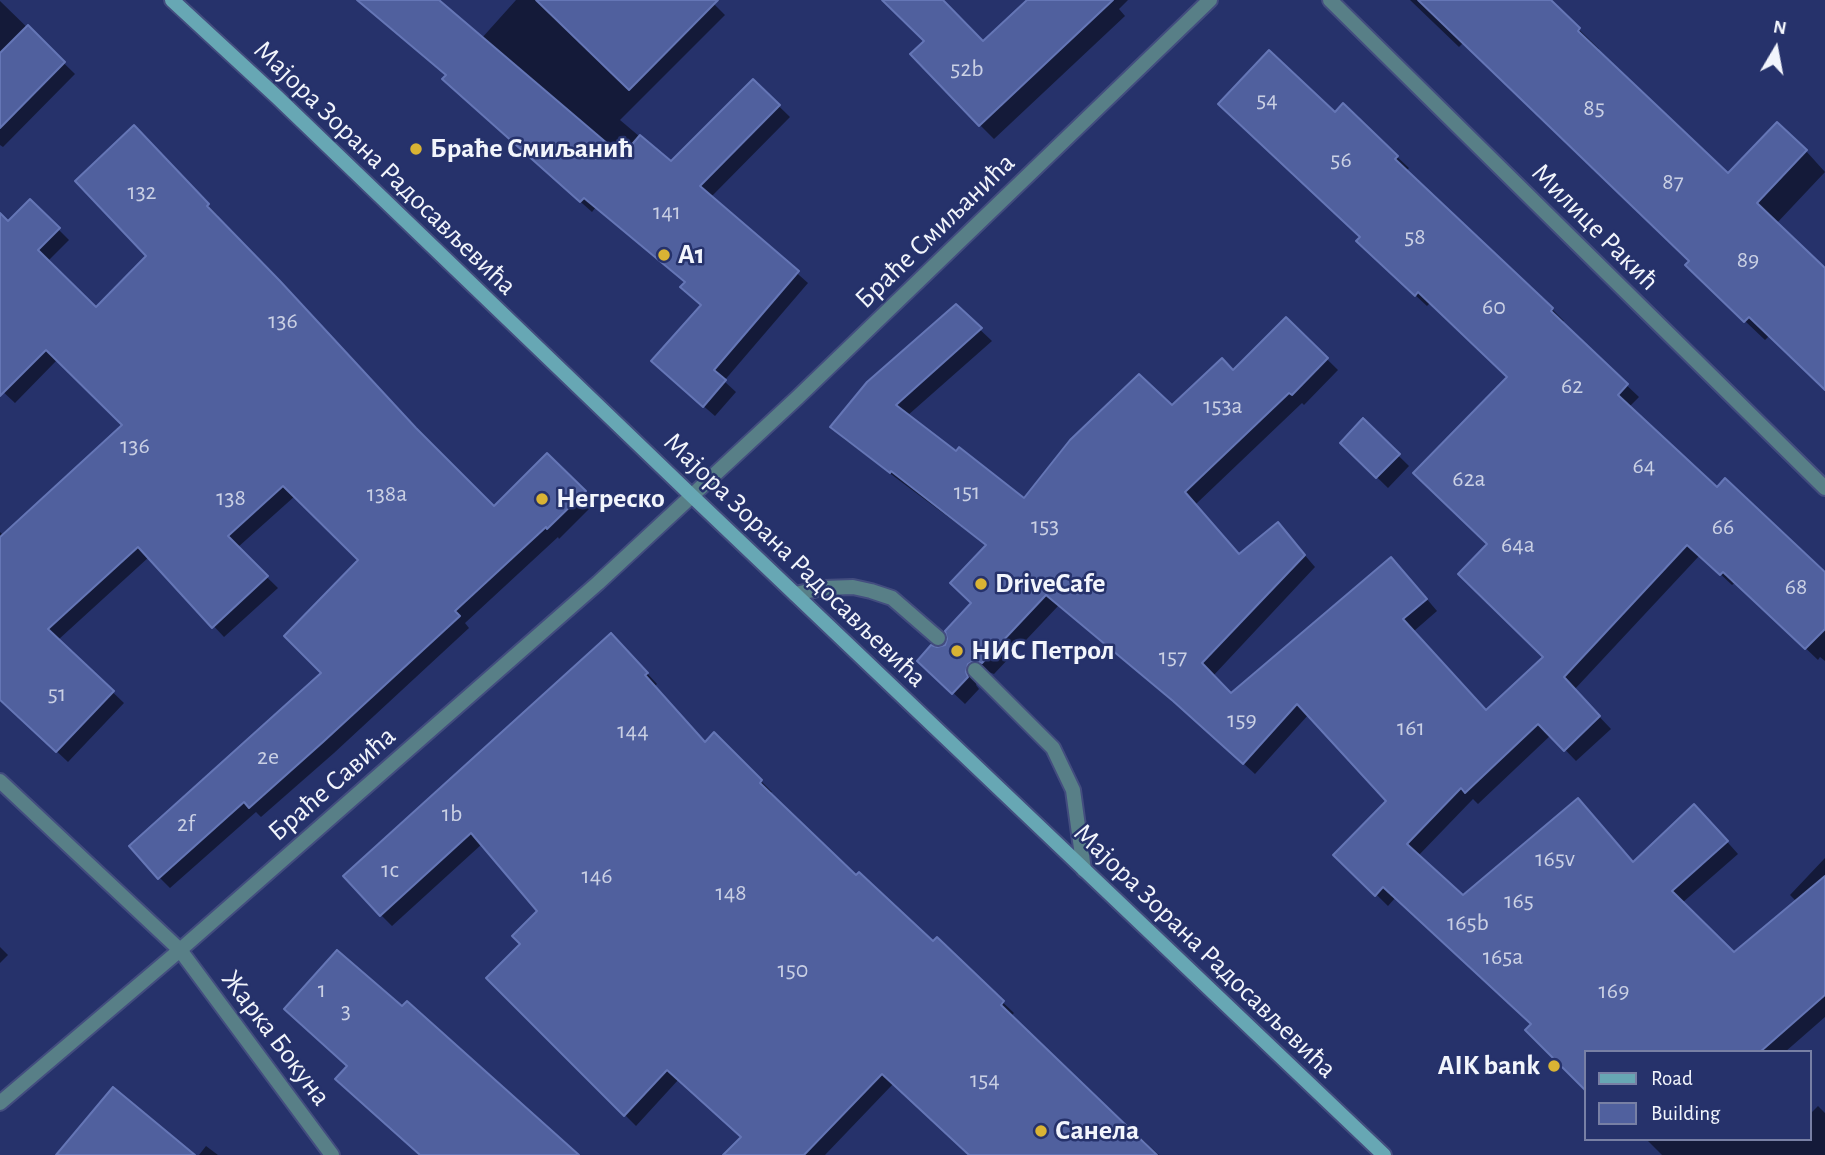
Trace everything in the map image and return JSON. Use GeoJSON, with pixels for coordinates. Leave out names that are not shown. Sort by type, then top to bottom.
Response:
{"type":"FeatureCollection","features":[{"type":"Feature","properties":{"kind":"main road","name":"Мајора Зорана Радосављевића"},"geometry":{"type":"LineString","coordinates":[[172,0],[287,106],[1384,1155]]}},
{"type":"Feature","properties":{"kind":"street","name":"Браће Смиљанића"},"geometry":{"type":"LineString","coordinates":[[691,495],[807,388],[1210,0]]}},
{"type":"Feature","properties":{"kind":"street","name":"Милице Ракић"},"geometry":{"type":"LineString","coordinates":[[1330,0],[1825,488]]}},
{"type":"Feature","properties":{"kind":"street","name":"Браће Савића"},"geometry":{"type":"LineString","coordinates":[[0,1104],[588,592],[691,495]]}},
{"type":"Feature","properties":{"kind":"street"},"geometry":{"type":"LineString","coordinates":[[796,594],[823,588],[853,587],[871,591],[892,598],[938,638]]}},
{"type":"Feature","properties":{"kind":"street"},"geometry":{"type":"LineString","coordinates":[[975,670],[1053,748],[1073,790],[1084,870]]}},
{"type":"Feature","properties":{"kind":"street","name":"Жарка Бокуна"},"geometry":{"type":"LineString","coordinates":[[0,781],[180,950],[332,1155]]}},
{"type":"Feature","properties":{"kind":"building"},"geometry":{"type":"Polygon","coordinates":[[[357,0],[439,0],[622,156],[640,135],[671,161],[753,79],[780,105],[700,186],[799,271],[714,370],[726,380],[703,407],[651,361],[701,305],[680,287],[685,282],[584,198],[580,202],[442,79],[446,75],[357,0]]]}},
{"type":"Feature","properties":{"kind":"building"},"geometry":{"type":"Polygon","coordinates":[[[536,0],[718,0],[629,90],[536,0]]]}},
{"type":"Feature","properties":{"kind":"building"},"geometry":{"type":"Polygon","coordinates":[[[882,0],[943,0],[983,41],[1027,0],[1113,0],[979,126],[910,54],[924,41],[882,0]]]}},
{"type":"Feature","properties":{"kind":"building"},"geometry":{"type":"Polygon","coordinates":[[[1418,0],[1551,0],[1580,28],[1578,31],[1728,173],[1777,122],[1807,150],[1757,203],[1825,268],[1825,390],[1749,317],[1744,322],[1685,265],[1689,261],[1418,0]]]}},
{"type":"Feature","properties":{"kind":"building"},"geometry":{"type":"Polygon","coordinates":[[[28,25],[65,62],[0,128],[0,53],[28,25]]]}},
{"type":"Feature","properties":{"kind":"building"},"geometry":{"type":"Polygon","coordinates":[[[1269,50],[1335,112],[1343,103],[1398,156],[1395,159],[1553,308],[1551,311],[1628,384],[1618,395],[1717,487],[1725,478],[1825,572],[1825,629],[1805,649],[1723,572],[1720,575],[1687,545],[1564,677],[1600,716],[1564,751],[1538,724],[1465,793],[1461,788],[1407,844],[1463,895],[1578,798],[1633,862],[1694,804],[1728,841],[1672,891],[1734,952],[1825,876],[1825,995],[1762,1050],[1584,1050],[1584,1089],[1525,1030],[1531,1024],[1383,887],[1375,896],[1333,855],[1386,801],[1297,704],[1243,764],[1173,701],[1046,595],[982,663],[973,661],[968,664],[968,677],[952,694],[917,661],[931,645],[945,645],[945,631],[971,603],[950,583],[986,545],[830,427],[867,382],[956,304],[982,328],[896,405],[956,451],[959,447],[1024,498],[1070,440],[1139,374],[1172,405],[1222,358],[1233,370],[1286,317],[1328,358],[1292,395],[1289,393],[1185,492],[1239,554],[1278,522],[1305,555],[1202,663],[1231,693],[1391,557],[1427,599],[1403,619],[1486,710],[1543,657],[1458,574],[1487,544],[1413,473],[1507,377],[1418,292],[1415,296],[1356,241],[1360,237],[1218,104],[1269,50]]]}},
{"type":"Feature","properties":{"kind":"building"},"geometry":{"type":"Polygon","coordinates":[[[134,125],[416,428],[494,506],[547,453],[586,491],[455,611],[460,616],[323,742],[249,808],[244,802],[158,879],[129,846],[321,673],[284,636],[358,560],[283,486],[228,536],[268,576],[212,628],[138,547],[48,629],[114,691],[56,752],[0,700],[0,537],[122,425],[46,350],[0,396],[0,213],[8,221],[30,199],[60,228],[38,250],[96,307],[146,256],[75,181],[134,125]]]}},
{"type":"Feature","properties":{"kind":"building"},"geometry":{"type":"Polygon","coordinates":[[[1363,418],[1400,454],[1376,478],[1340,443],[1363,418]]]}},
{"type":"Feature","properties":{"kind":"building"},"geometry":{"type":"Polygon","coordinates":[[[611,633],[705,742],[714,732],[762,780],[760,783],[856,875],[859,872],[933,941],[937,937],[1004,1001],[1001,1005],[1157,1155],[969,1155],[882,1074],[804,1155],[723,1155],[741,1137],[667,1070],[624,1116],[486,978],[520,944],[512,936],[537,911],[471,833],[380,916],[343,876],[611,633]]]}},
{"type":"Feature","properties":{"kind":"building"},"geometry":{"type":"Polygon","coordinates":[[[337,950],[402,1006],[407,1001],[579,1155],[420,1155],[335,1079],[347,1066],[284,1009],[337,950]]]}},
{"type":"Feature","properties":{"kind":"building"},"geometry":{"type":"Polygon","coordinates":[[[113,1087],[195,1155],[56,1155],[113,1087]]]}},
{"type":"Feature","properties":{"kind":"place","name":"Браће Смиљанић"},"geometry":{"type":"Point","coordinates":[416,149]}},
{"type":"Feature","properties":{"kind":"place","name":"A1"},"geometry":{"type":"Point","coordinates":[664,255]}},
{"type":"Feature","properties":{"kind":"place","name":"Негреско"},"geometry":{"type":"Point","coordinates":[542,499]}},
{"type":"Feature","properties":{"kind":"place","name":"DriveCafe"},"geometry":{"type":"Point","coordinates":[981,584]}},
{"type":"Feature","properties":{"kind":"place","name":"НИС Петрол"},"geometry":{"type":"Point","coordinates":[957,651]}},
{"type":"Feature","properties":{"kind":"place","name":"AIK bank"},"geometry":{"type":"Point","coordinates":[1554,1066]}},
{"type":"Feature","properties":{"kind":"place","name":"Санела"},"geometry":{"type":"Point","coordinates":[1041,1131]}}]}
